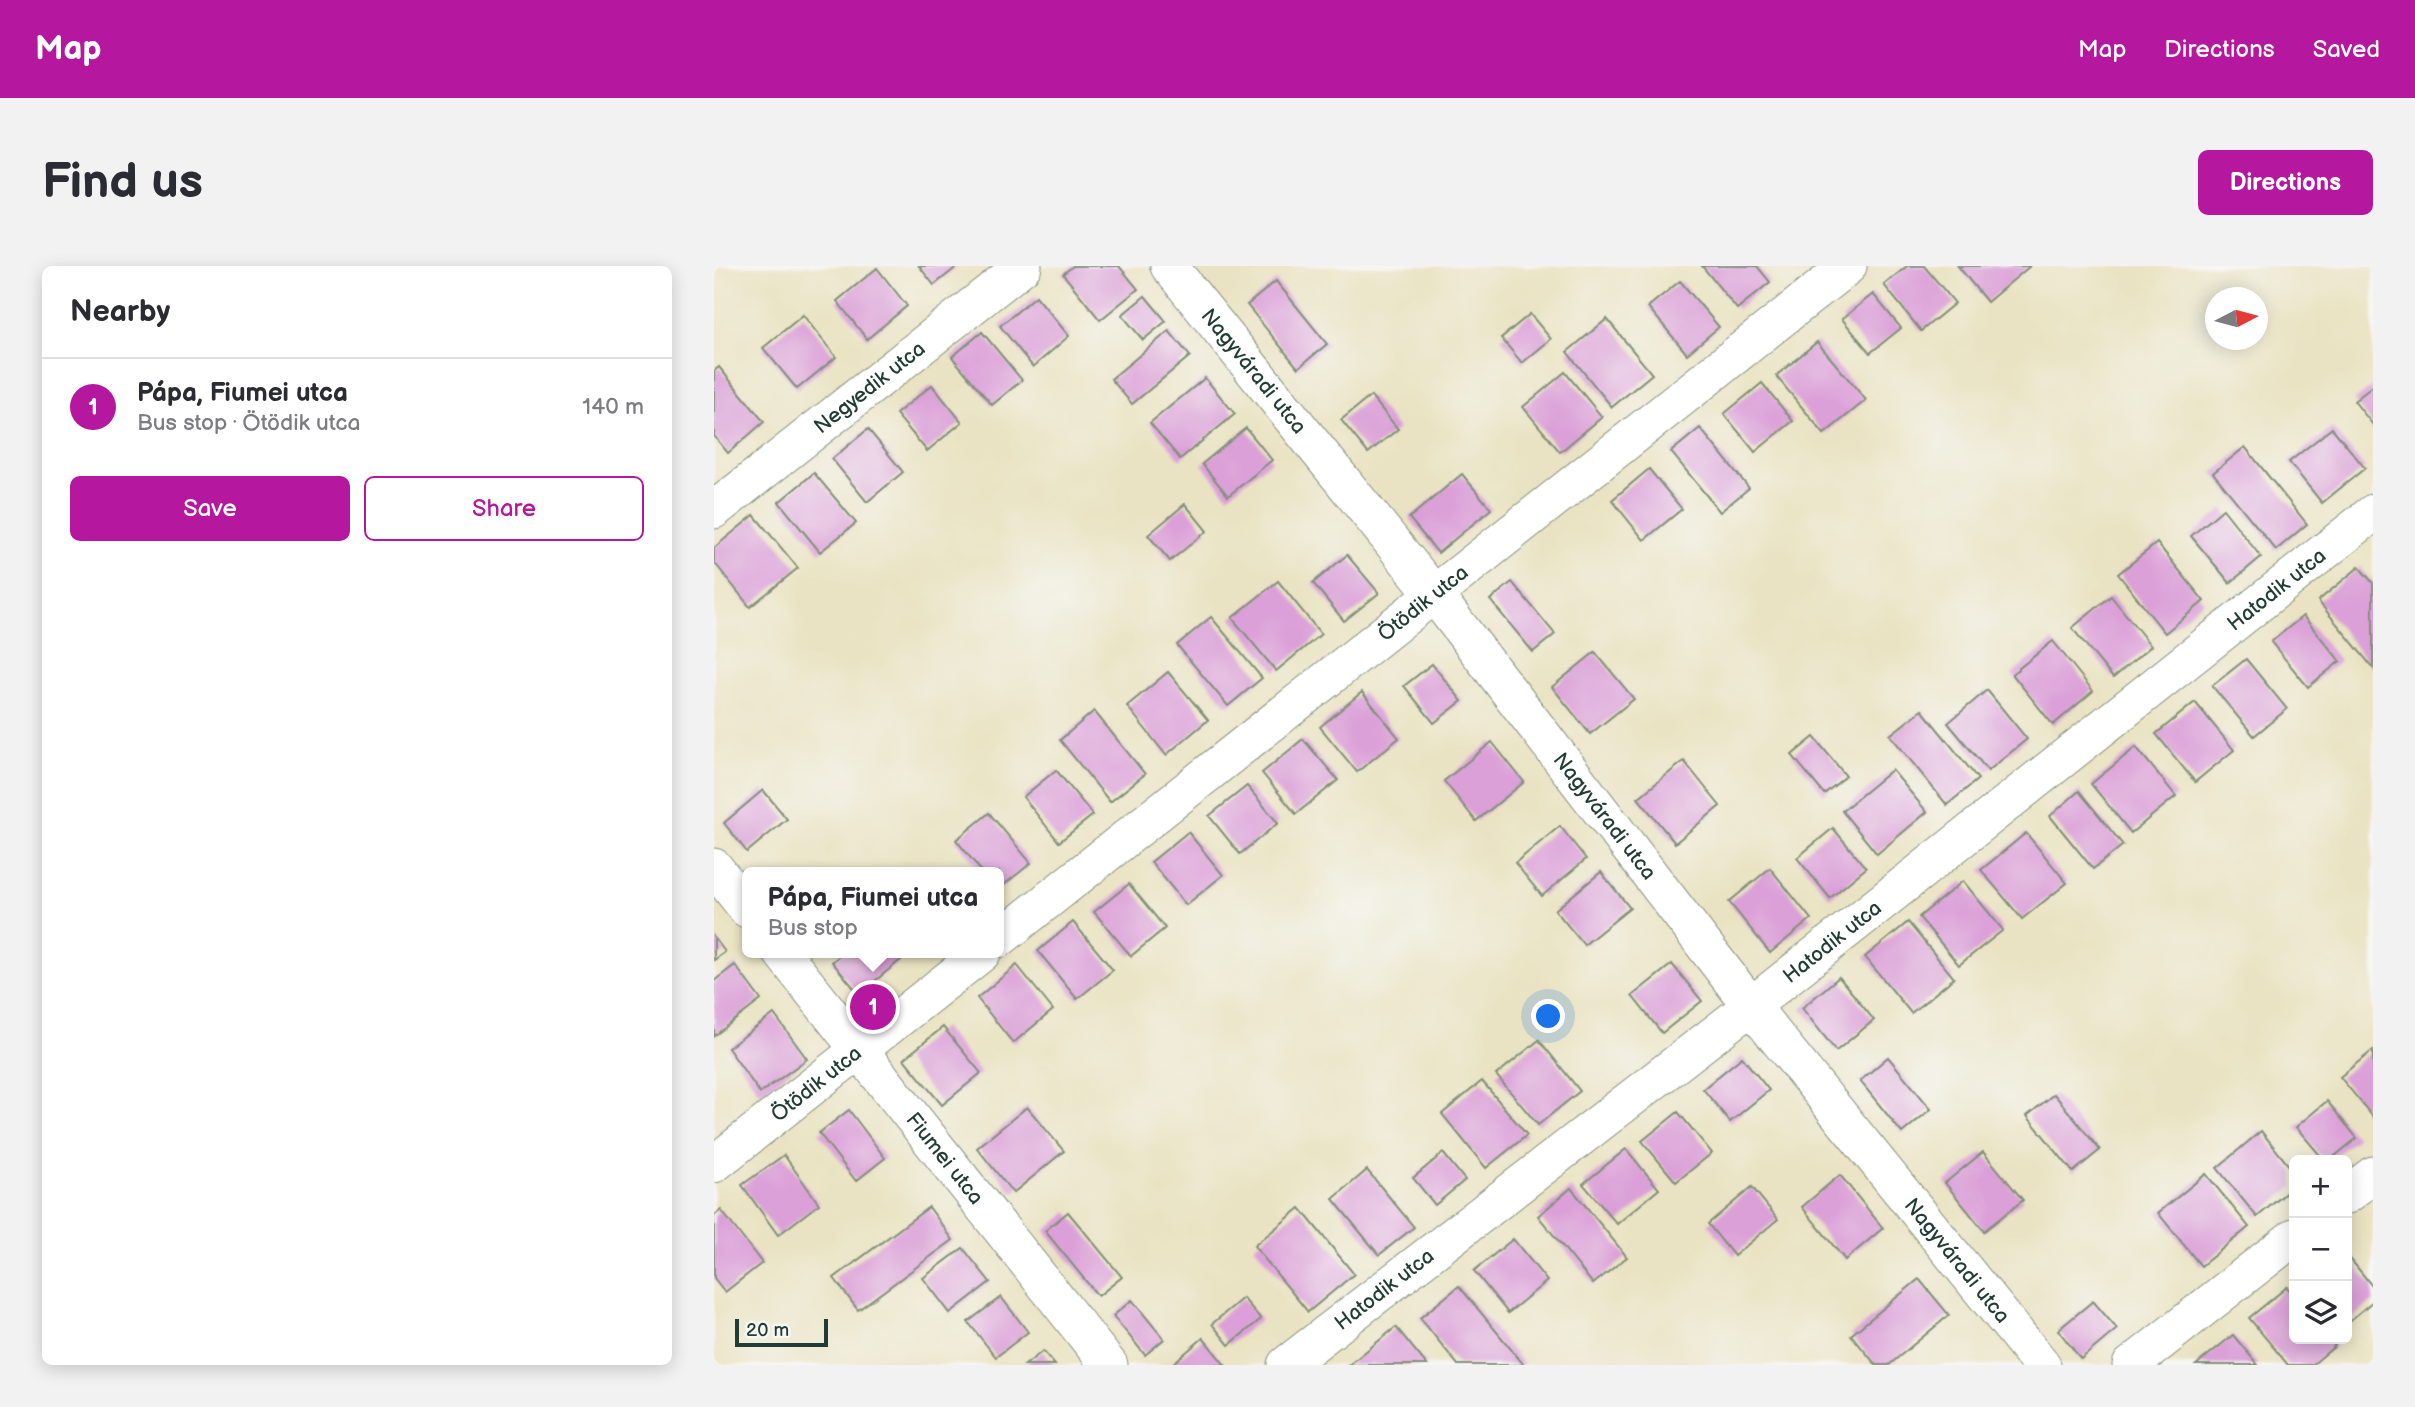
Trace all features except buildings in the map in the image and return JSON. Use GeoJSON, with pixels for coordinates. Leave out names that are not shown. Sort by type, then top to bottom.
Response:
{"type":"FeatureCollection","features":[{"type":"Feature","properties":{"kind":"street","name":"Negyedik utca"},"geometry":{"type":"LineString","coordinates":[[714,510],[1023,266]]}},
{"type":"Feature","properties":{"kind":"street","name":"Nagyváradi utca"},"geometry":{"type":"LineString","coordinates":[[1168,266],[1434,594],[1751,1006],[2042,1365]]}},
{"type":"Feature","properties":{"kind":"street","name":"Ötödik utca"},"geometry":{"type":"LineString","coordinates":[[1004,935],[1848,266]]}},
{"type":"Feature","properties":{"kind":"street","name":"Hatodik utca"},"geometry":{"type":"LineString","coordinates":[[1286,1365],[1751,1006],[2373,513]]}},
{"type":"Feature","properties":{"kind":"street"},"geometry":{"type":"LineString","coordinates":[[714,867],[742,903]]}},
{"type":"Feature","properties":{"kind":"street","name":"Fiumei utca"},"geometry":{"type":"LineString","coordinates":[[786,958],[1109,1365]]}},
{"type":"Feature","properties":{"kind":"street","name":"Ötödik utca"},"geometry":{"type":"LineString","coordinates":[[714,1164],[976,958]]}},
{"type":"Feature","properties":{"kind":"street"},"geometry":{"type":"LineString","coordinates":[[2352,1191],[2373,1175]]}},
{"type":"Feature","properties":{"kind":"street"},"geometry":{"type":"LineString","coordinates":[[2131,1365],[2289,1241]]}},
{"type":"Feature","properties":{"kind":"place","name":"Pápa, Fiumei utca"},"geometry":{"type":"Point","coordinates":[873,1007]}}]}
